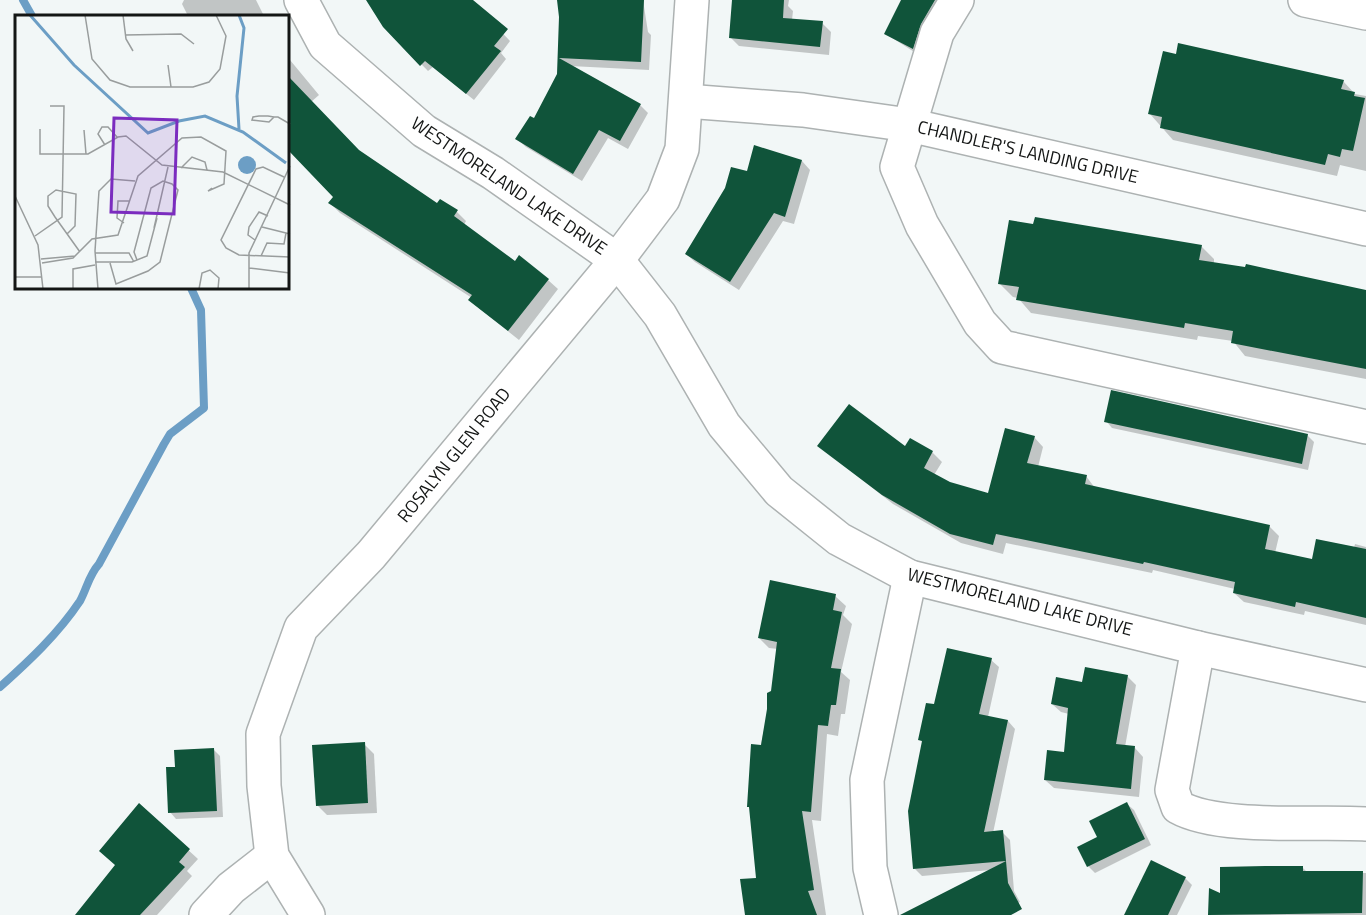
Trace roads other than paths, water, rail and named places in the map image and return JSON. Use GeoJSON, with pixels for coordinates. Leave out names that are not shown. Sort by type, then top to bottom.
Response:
{"type":"FeatureCollection","features":[{"type":"Feature","properties":{"kind":"street","name":"WESTMORELAND LAKE DRIVE"},"geometry":{"type":"LineString","coordinates":[[301,0],[325,45],[424,131],[493,173],[617,260],[660,315],[724,425],[779,490],[839,539],[910,577],[1198,648],[1366,685]]}},
{"type":"Feature","properties":{"kind":"street","name":"ROSALYN GLEN ROAD"},"geometry":{"type":"LineString","coordinates":[[308,915],[272,856],[264,786],[263,734],[301,628],[371,555],[617,260],[663,199],[682,149],[692,0]]}},
{"type":"Feature","properties":{"kind":"street"},"geometry":{"type":"LineString","coordinates":[[957,0],[937,33],[897,167],[922,225],[980,323],[1002,347],[1366,427]]}},
{"type":"Feature","properties":{"kind":"street"},"geometry":{"type":"LineString","coordinates":[[1305,0],[1366,14]]}},
{"type":"Feature","properties":{"kind":"street","name":"CHANDLER'S LANDING DRIVE"},"geometry":{"type":"LineString","coordinates":[[686,101],[803,110],[909,125],[1366,229]]}},
{"type":"Feature","properties":{"kind":"street"},"geometry":{"type":"LineString","coordinates":[[881,915],[870,867],[867,780],[910,577]]}},
{"type":"Feature","properties":{"kind":"street"},"geometry":{"type":"LineString","coordinates":[[1198,648],[1172,790],[1178,807],[1215,820],[1366,824]]}},
{"type":"Feature","properties":{"kind":"street"},"geometry":{"type":"LineString","coordinates":[[206,915],[231,888],[272,856]]}},
{"type":"Feature","properties":{"kind":"waterway"},"geometry":{"type":"LineString","coordinates":[[23,0],[31,15]]}},
{"type":"Feature","properties":{"kind":"waterway"},"geometry":{"type":"LineString","coordinates":[[0,687],[43,647],[80,601],[93,573],[170,434],[204,408],[201,310],[192,290]]}}]}
